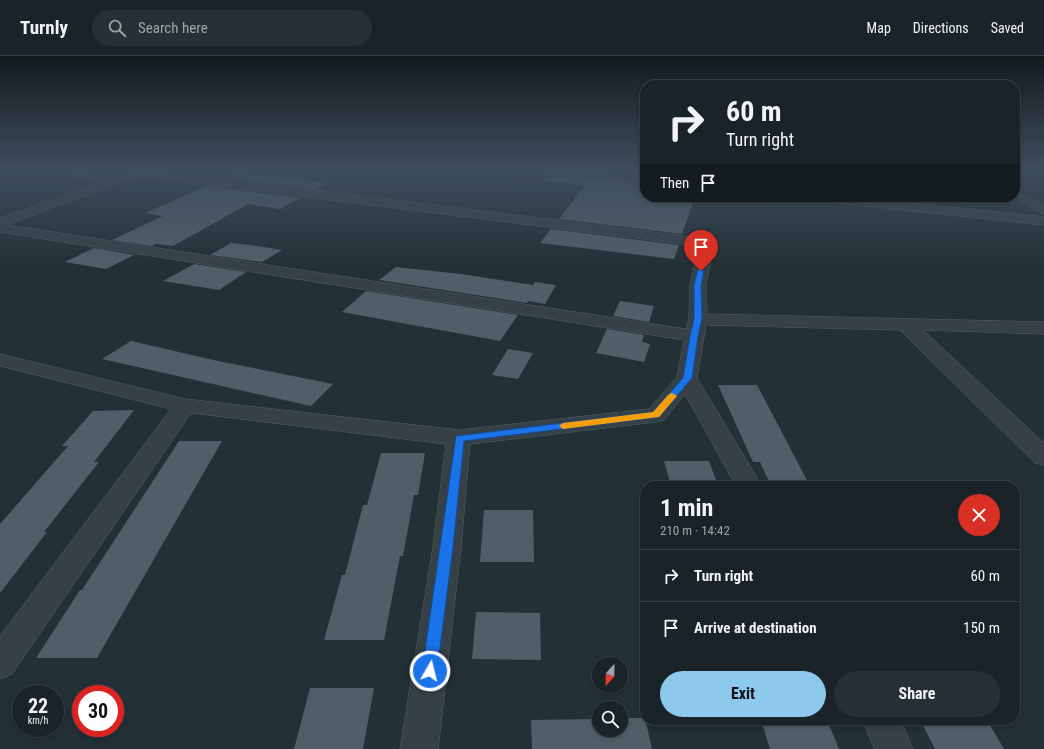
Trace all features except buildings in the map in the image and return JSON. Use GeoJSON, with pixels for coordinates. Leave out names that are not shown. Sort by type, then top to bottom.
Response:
{"type":"FeatureCollection","features":[{"type":"Feature","properties":{"kind":"street"},"geometry":{"type":"LineString","coordinates":[[0,223],[62,200]]}},
{"type":"Feature","properties":{"kind":"street"},"geometry":{"type":"LineString","coordinates":[[0,360],[185,406],[459,438],[656,415],[687,378],[696,328],[698,285],[707,243],[379,200]]}},
{"type":"Feature","properties":{"kind":"street"},"geometry":{"type":"LineString","coordinates":[[868,202],[1044,220]]}},
{"type":"Feature","properties":{"kind":"street"},"geometry":{"type":"LineString","coordinates":[[1038,204],[1044,210]]}},
{"type":"Feature","properties":{"kind":"street"},"geometry":{"type":"LineString","coordinates":[[0,228],[696,328],[906,325],[1044,328]]}},
{"type":"Feature","properties":{"kind":"street"},"geometry":{"type":"LineString","coordinates":[[906,325],[1044,457]]}},
{"type":"Feature","properties":{"kind":"street"},"geometry":{"type":"LineString","coordinates":[[687,378],[746,481]]}},
{"type":"Feature","properties":{"kind":"street"},"geometry":{"type":"LineString","coordinates":[[0,663],[185,406]]}},
{"type":"Feature","properties":{"kind":"street"},"geometry":{"type":"LineString","coordinates":[[419,749],[446,555],[459,438]]}},
{"type":"Feature","properties":{"kind":"street"},"geometry":{"type":"LineString","coordinates":[[883,725],[894,749]]}},
{"type":"Feature","properties":{"kind":"slow traffic"},"geometry":{"type":"LineString","coordinates":[[563,426],[656,415],[672,396]]}},
{"type":"Feature","properties":{"kind":"route"},"geometry":{"type":"LineString","coordinates":[[430,671],[447,547],[459,438],[656,415],[687,378],[698,319],[698,285],[701,271]]}}]}
